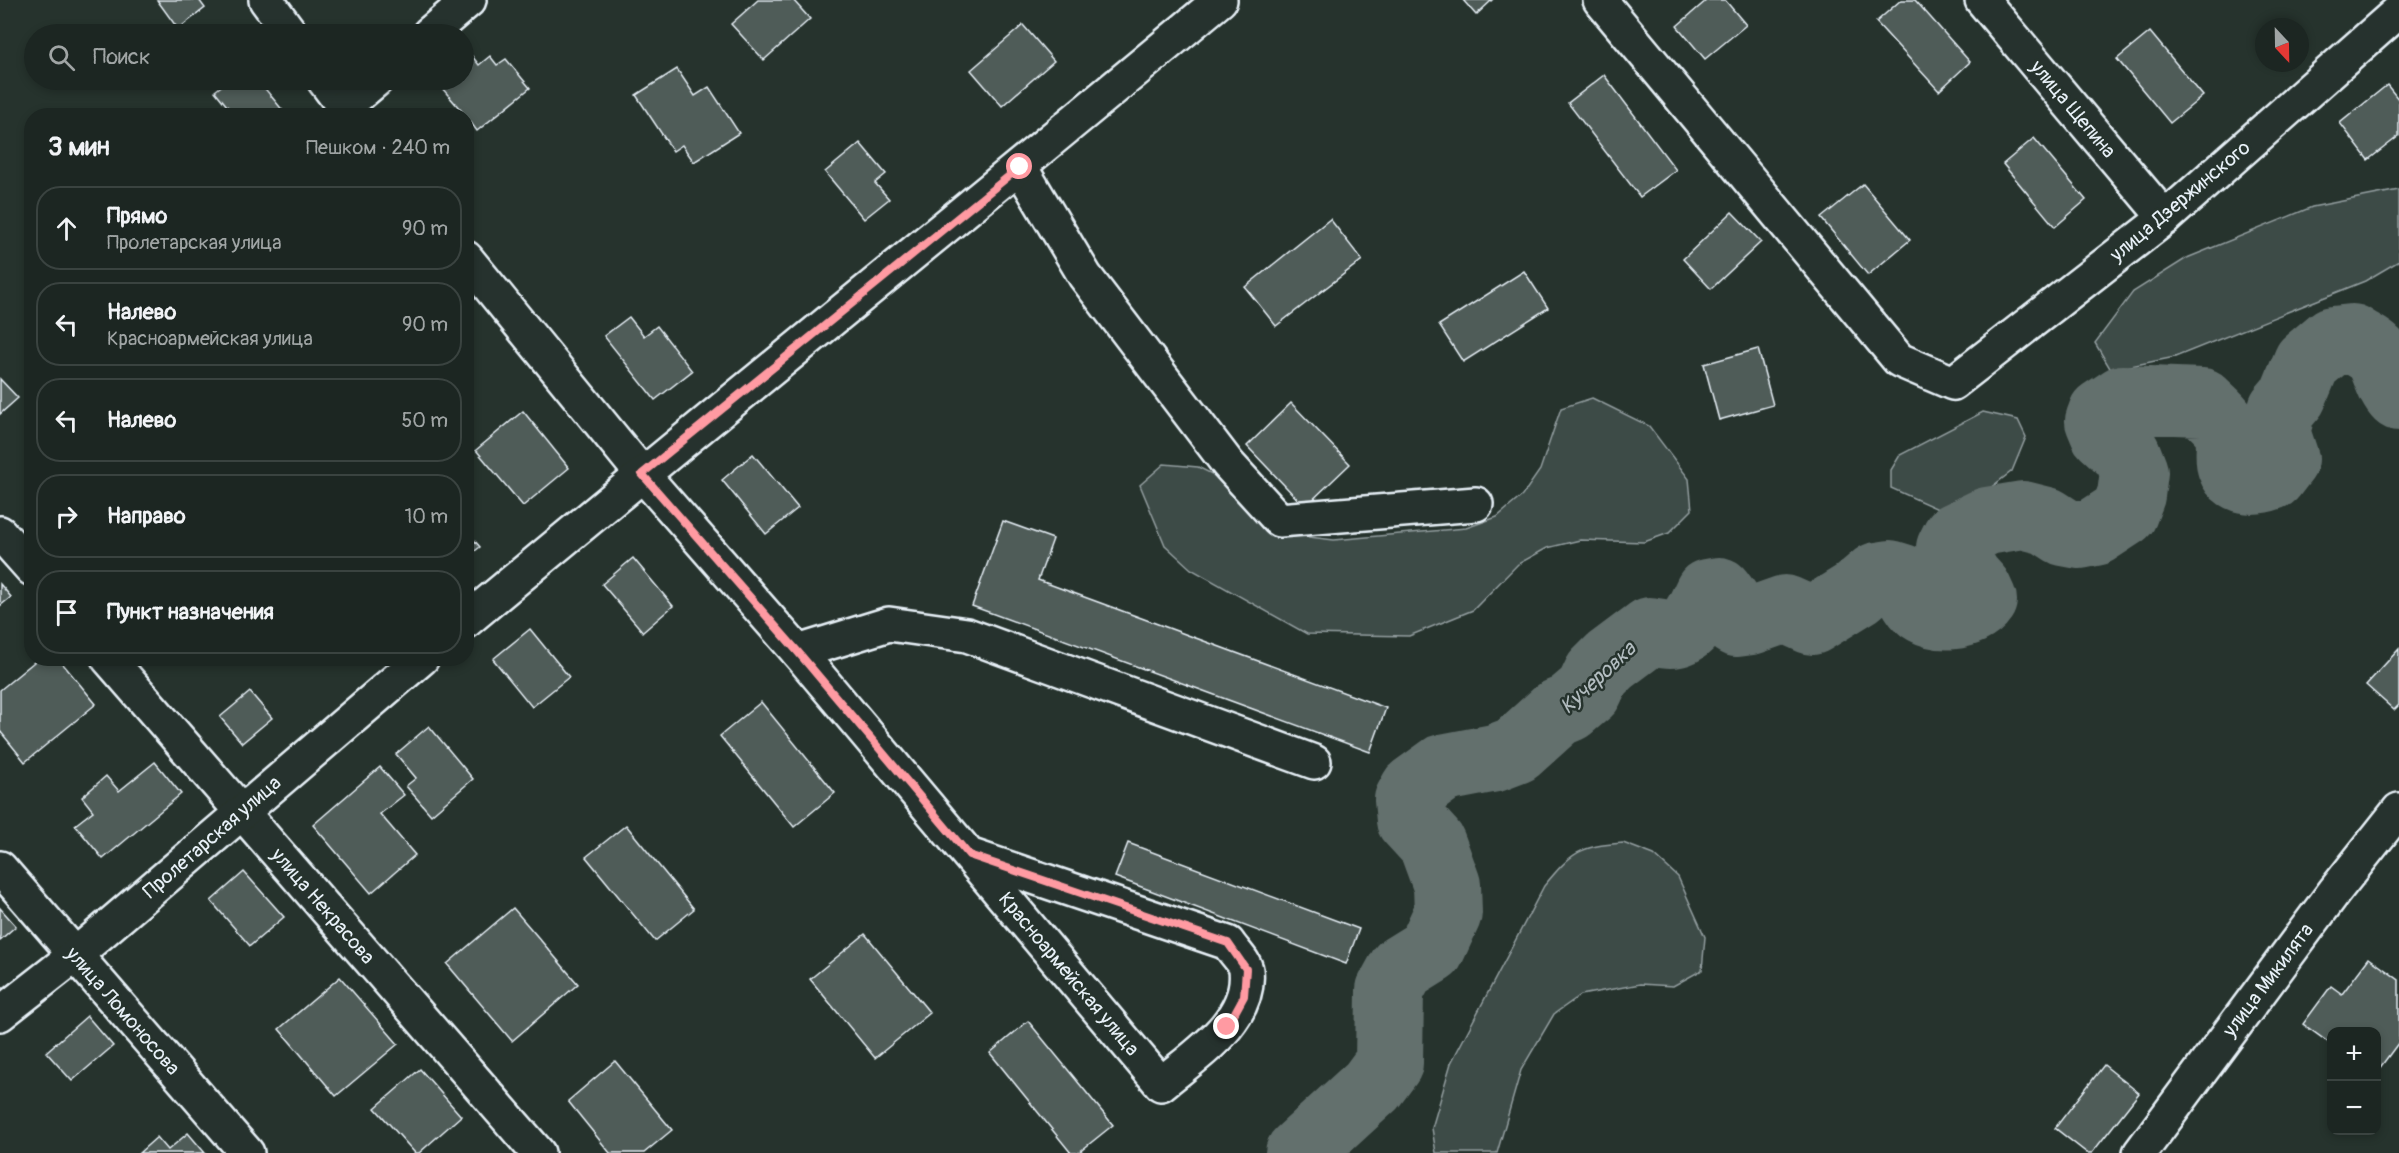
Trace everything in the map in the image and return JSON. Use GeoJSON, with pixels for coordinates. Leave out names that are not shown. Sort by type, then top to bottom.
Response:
{"type":"FeatureCollection","features":[{"type":"Feature","properties":{"kind":"street"},"geometry":{"type":"LineString","coordinates":[[266,0],[284,24]]}},
{"type":"Feature","properties":{"kind":"street"},"geometry":{"type":"LineString","coordinates":[[441,24],[470,0]]}},
{"type":"Feature","properties":{"kind":"street"},"geometry":{"type":"LineString","coordinates":[[474,614],[1220,0]]}},
{"type":"Feature","properties":{"kind":"street","name":"улица Дзержинского"},"geometry":{"type":"LineString","coordinates":[[1600,0],[1899,360],[1953,383],[2165,218],[2399,11]]}},
{"type":"Feature","properties":{"kind":"street","name":"улица Щепина"},"geometry":{"type":"LineString","coordinates":[[1982,0],[2165,218]]}},
{"type":"Feature","properties":{"kind":"street"},"geometry":{"type":"LineString","coordinates":[[331,90],[345,108]]}},
{"type":"Feature","properties":{"kind":"street"},"geometry":{"type":"LineString","coordinates":[[350,108],[367,90]]}},
{"type":"Feature","properties":{"kind":"street"},"geometry":{"type":"LineString","coordinates":[[1020,167],[1085,276],[1228,464],[1279,520],[1476,504]]}},
{"type":"Feature","properties":{"kind":"street","name":"Красноармейская улица"},"geometry":{"type":"LineString","coordinates":[[474,268],[642,474],[798,652],[1161,1084],[1227,1027],[1244,996],[1246,969],[1228,943],[969,855]]}},
{"type":"Feature","properties":{"kind":"street"},"geometry":{"type":"LineString","coordinates":[[0,532],[24,560]]}},
{"type":"Feature","properties":{"kind":"street"},"geometry":{"type":"LineString","coordinates":[[798,652],[889,624],[966,635],[1314,762]]}},
{"type":"Feature","properties":{"kind":"street","name":"улица Некрасова"},"geometry":{"type":"LineString","coordinates":[[115,666],[538,1153]]}},
{"type":"Feature","properties":{"kind":"street","name":"Пролетарская улица"},"geometry":{"type":"LineString","coordinates":[[0,1014],[74,956],[413,666]]}},
{"type":"Feature","properties":{"kind":"street","name":"улица Микилята"},"geometry":{"type":"LineString","coordinates":[[2140,1153],[2334,891],[2399,810]]}},
{"type":"Feature","properties":{"kind":"street","name":"улица Ломоносова"},"geometry":{"type":"LineString","coordinates":[[0,868],[247,1153]]}},
{"type":"Feature","properties":{"kind":"shaded area"},"geometry":{"type":"Polygon","coordinates":[[[2399,190],[2399,261],[2365,281],[2175,357],[2111,370],[2095,343],[2133,292],[2187,258],[2312,207],[2399,190]]]}},
{"type":"Feature","properties":{"kind":"shaded area"},"geometry":{"type":"Polygon","coordinates":[[[1592,398],[1649,426],[1689,479],[1692,510],[1669,533],[1644,542],[1580,540],[1547,548],[1518,564],[1473,610],[1409,636],[1307,634],[1191,569],[1165,545],[1140,485],[1164,464],[1198,467],[1226,481],[1271,525],[1301,536],[1334,540],[1466,528],[1497,517],[1522,496],[1540,470],[1561,408],[1592,398]]]}},
{"type":"Feature","properties":{"kind":"shaded area"},"geometry":{"type":"Polygon","coordinates":[[[1983,412],[2018,420],[2026,437],[2012,471],[1981,495],[1940,510],[1891,488],[1891,470],[1900,455],[1983,412]]]}},
{"type":"Feature","properties":{"kind":"shaded area"},"geometry":{"type":"Polygon","coordinates":[[[1623,843],[1654,855],[1678,877],[1705,937],[1702,970],[1673,986],[1640,984],[1581,995],[1554,1014],[1521,1070],[1497,1153],[1436,1153],[1432,1128],[1451,1063],[1544,886],[1562,865],[1577,853],[1596,846],[1623,843]]]}},
{"type":"Feature","properties":{"kind":"building"},"geometry":{"type":"Polygon","coordinates":[[[157,0],[199,0],[205,8],[184,24],[174,24],[157,0]]]}},
{"type":"Feature","properties":{"kind":"building"},"geometry":{"type":"Polygon","coordinates":[[[758,0],[793,0],[810,19],[764,60],[731,24],[758,0]]]}},
{"type":"Feature","properties":{"kind":"building"},"geometry":{"type":"Polygon","coordinates":[[[1463,0],[1492,0],[1476,15],[1463,0]]]}},
{"type":"Feature","properties":{"kind":"building"},"geometry":{"type":"Polygon","coordinates":[[[1707,0],[1725,0],[1746,25],[1705,59],[1677,26],[1707,0]]]}},
{"type":"Feature","properties":{"kind":"building"},"geometry":{"type":"Polygon","coordinates":[[[1901,0],[1915,0],[1970,62],[1939,91],[1876,22],[1901,0]]]}},
{"type":"Feature","properties":{"kind":"building"},"geometry":{"type":"Polygon","coordinates":[[[1023,25],[1054,61],[1002,106],[971,70],[1023,25]]]}},
{"type":"Feature","properties":{"kind":"building"},"geometry":{"type":"Polygon","coordinates":[[[2150,32],[2203,96],[2170,123],[2117,59],[2150,32]]]}},
{"type":"Feature","properties":{"kind":"building"},"geometry":{"type":"Polygon","coordinates":[[[490,56],[497,65],[506,59],[530,88],[477,131],[474,127],[474,108],[459,108],[444,90],[474,90],[474,59],[479,65],[490,56]]]}},
{"type":"Feature","properties":{"kind":"building"},"geometry":{"type":"Polygon","coordinates":[[[677,69],[695,96],[709,87],[739,133],[694,162],[682,145],[673,151],[636,95],[677,69]]]}},
{"type":"Feature","properties":{"kind":"building"},"geometry":{"type":"Polygon","coordinates":[[[1604,75],[1676,170],[1640,197],[1568,103],[1604,75]]]}},
{"type":"Feature","properties":{"kind":"building"},"geometry":{"type":"Polygon","coordinates":[[[2387,85],[2399,100],[2399,136],[2368,160],[2340,123],[2387,85]]]}},
{"type":"Feature","properties":{"kind":"building"},"geometry":{"type":"Polygon","coordinates":[[[266,90],[281,108],[229,108],[215,91],[266,90]]]}},
{"type":"Feature","properties":{"kind":"building"},"geometry":{"type":"Polygon","coordinates":[[[2034,138],[2086,200],[2055,227],[2003,164],[2034,138]]]}},
{"type":"Feature","properties":{"kind":"building"},"geometry":{"type":"Polygon","coordinates":[[[860,143],[886,174],[875,183],[889,199],[864,219],[825,172],[860,143]]]}},
{"type":"Feature","properties":{"kind":"building"},"geometry":{"type":"Polygon","coordinates":[[[1863,184],[1910,240],[1868,275],[1821,218],[1863,184]]]}},
{"type":"Feature","properties":{"kind":"building"},"geometry":{"type":"Polygon","coordinates":[[[1732,212],[1761,242],[1711,289],[1683,259],[1732,212]]]}},
{"type":"Feature","properties":{"kind":"building"},"geometry":{"type":"Polygon","coordinates":[[[1330,219],[1362,260],[1276,326],[1245,287],[1330,219]]]}},
{"type":"Feature","properties":{"kind":"building"},"geometry":{"type":"Polygon","coordinates":[[[1524,271],[1548,308],[1463,362],[1439,325],[1524,271]]]}},
{"type":"Feature","properties":{"kind":"building"},"geometry":{"type":"Polygon","coordinates":[[[629,317],[644,336],[657,326],[692,371],[655,400],[604,336],[629,317]]]}},
{"type":"Feature","properties":{"kind":"building"},"geometry":{"type":"Polygon","coordinates":[[[1758,349],[1773,405],[1719,420],[1704,364],[1758,349]]]}},
{"type":"Feature","properties":{"kind":"building"},"geometry":{"type":"Polygon","coordinates":[[[0,379],[18,398],[0,414],[0,379]]]}},
{"type":"Feature","properties":{"kind":"building"},"geometry":{"type":"Polygon","coordinates":[[[1291,403],[1350,464],[1305,507],[1247,446],[1291,403]]]}},
{"type":"Feature","properties":{"kind":"building"},"geometry":{"type":"Polygon","coordinates":[[[523,411],[569,468],[523,506],[476,450],[523,411]]]}},
{"type":"Feature","properties":{"kind":"building"},"geometry":{"type":"Polygon","coordinates":[[[753,454],[798,508],[766,534],[722,480],[753,454]]]}},
{"type":"Feature","properties":{"kind":"building"},"geometry":{"type":"Polygon","coordinates":[[[1003,521],[1053,539],[1038,580],[1386,708],[1370,752],[972,606],[1003,521]]]}},
{"type":"Feature","properties":{"kind":"building"},"geometry":{"type":"Polygon","coordinates":[[[474,540],[480,547],[474,552],[474,540]]]}},
{"type":"Feature","properties":{"kind":"building"},"geometry":{"type":"Polygon","coordinates":[[[633,558],[673,606],[643,632],[602,584],[633,558]]]}},
{"type":"Feature","properties":{"kind":"building"},"geometry":{"type":"Polygon","coordinates":[[[0,584],[11,597],[0,606],[0,584]]]}},
{"type":"Feature","properties":{"kind":"building"},"geometry":{"type":"Polygon","coordinates":[[[530,629],[569,677],[532,707],[493,659],[530,629]]]}},
{"type":"Feature","properties":{"kind":"building"},"geometry":{"type":"Polygon","coordinates":[[[2399,649],[2399,705],[2394,710],[2366,685],[2399,649]]]}},
{"type":"Feature","properties":{"kind":"building"},"geometry":{"type":"Polygon","coordinates":[[[29,666],[65,666],[96,704],[25,762],[0,731],[0,690],[29,666]]]}},
{"type":"Feature","properties":{"kind":"building"},"geometry":{"type":"Polygon","coordinates":[[[250,692],[272,718],[242,743],[220,717],[250,692]]]}},
{"type":"Feature","properties":{"kind":"building"},"geometry":{"type":"Polygon","coordinates":[[[761,702],[835,793],[794,827],[720,736],[761,702]]]}},
{"type":"Feature","properties":{"kind":"building"},"geometry":{"type":"Polygon","coordinates":[[[429,726],[473,779],[431,815],[406,786],[416,778],[396,754],[429,726]]]}},
{"type":"Feature","properties":{"kind":"building"},"geometry":{"type":"Polygon","coordinates":[[[155,762],[181,794],[103,859],[75,825],[93,811],[82,797],[106,776],[119,791],[155,762]]]}},
{"type":"Feature","properties":{"kind":"building"},"geometry":{"type":"Polygon","coordinates":[[[380,767],[404,795],[380,814],[415,855],[371,893],[313,825],[380,767]]]}},
{"type":"Feature","properties":{"kind":"building"},"geometry":{"type":"Polygon","coordinates":[[[626,825],[694,909],[655,941],[586,857],[626,825]]]}},
{"type":"Feature","properties":{"kind":"building"},"geometry":{"type":"Polygon","coordinates":[[[1128,843],[1359,929],[1346,964],[1115,877],[1128,843]]]}},
{"type":"Feature","properties":{"kind":"building"},"geometry":{"type":"Polygon","coordinates":[[[244,872],[284,917],[250,946],[211,901],[244,872]]]}},
{"type":"Feature","properties":{"kind":"building"},"geometry":{"type":"Polygon","coordinates":[[[0,908],[16,926],[0,940],[0,908]]]}},
{"type":"Feature","properties":{"kind":"building"},"geometry":{"type":"Polygon","coordinates":[[[513,908],[578,984],[512,1041],[447,964],[513,908]]]}},
{"type":"Feature","properties":{"kind":"building"},"geometry":{"type":"Polygon","coordinates":[[[865,934],[930,1013],[875,1058],[810,979],[865,934]]]}},
{"type":"Feature","properties":{"kind":"building"},"geometry":{"type":"Polygon","coordinates":[[[2369,958],[2399,980],[2399,1042],[2381,1066],[2381,1027],[2327,1027],[2327,1041],[2303,1024],[2331,986],[2342,994],[2369,958]]]}},
{"type":"Feature","properties":{"kind":"building"},"geometry":{"type":"Polygon","coordinates":[[[340,977],[398,1044],[336,1096],[279,1029],[340,977]]]}},
{"type":"Feature","properties":{"kind":"building"},"geometry":{"type":"Polygon","coordinates":[[[87,1016],[113,1046],[72,1081],[46,1052],[87,1016]]]}},
{"type":"Feature","properties":{"kind":"building"},"geometry":{"type":"Polygon","coordinates":[[[1028,1021],[1113,1125],[1078,1153],[1071,1153],[990,1053],[1028,1021]]]}},
{"type":"Feature","properties":{"kind":"building"},"geometry":{"type":"Polygon","coordinates":[[[615,1061],[672,1130],[644,1153],[610,1153],[568,1101],[615,1061]]]}},
{"type":"Feature","properties":{"kind":"building"},"geometry":{"type":"Polygon","coordinates":[[[2104,1065],[2139,1093],[2092,1153],[2087,1153],[2055,1128],[2104,1065]]]}},
{"type":"Feature","properties":{"kind":"building"},"geometry":{"type":"Polygon","coordinates":[[[420,1069],[461,1116],[419,1153],[415,1153],[375,1108],[420,1069]]]}},
{"type":"Feature","properties":{"kind":"building"},"geometry":{"type":"Polygon","coordinates":[[[188,1133],[205,1153],[139,1153],[157,1137],[168,1150],[188,1133]]]}},
{"type":"Feature","properties":{"kind":"waterway","name":"Кучеровка"},"geometry":{"type":"LineString","coordinates":[[1299,1153],[1372,1086],[1389,1063],[1390,990],[1402,968],[1431,950],[1448,913],[1447,885],[1432,844],[1410,820],[1408,800],[1414,789],[1443,768],[1495,758],[1516,750],[1557,713],[1569,708],[1589,691],[1597,674],[1610,661],[1650,631],[1670,634],[1684,630],[1694,620],[1708,593],[1719,591],[1727,602],[1736,623],[1751,621],[1785,609],[1812,621],[1857,593],[1877,576],[1890,574],[1903,578],[1914,600],[1926,611],[1943,615],[1970,611],[1983,600],[1950,548],[1956,536],[1987,521],[2023,515],[2047,521],[2064,532],[2080,535],[2095,532],[2124,513],[2131,495],[2134,472],[2127,454],[2104,433],[2099,421],[2102,413],[2123,399],[2202,402],[2219,418],[2227,430],[2230,439],[2230,462],[2234,472],[2243,479],[2254,480],[2272,476],[2285,459],[2276,432],[2282,409],[2293,396],[2307,362],[2333,340],[2352,338],[2374,352],[2380,359],[2399,397]]}},
{"type":"Feature","properties":{"kind":"route"},"geometry":{"type":"LineString","coordinates":[[1020,167],[642,474],[798,652],[969,855],[1228,943],[1246,969],[1244,996],[1227,1027]]}}]}
